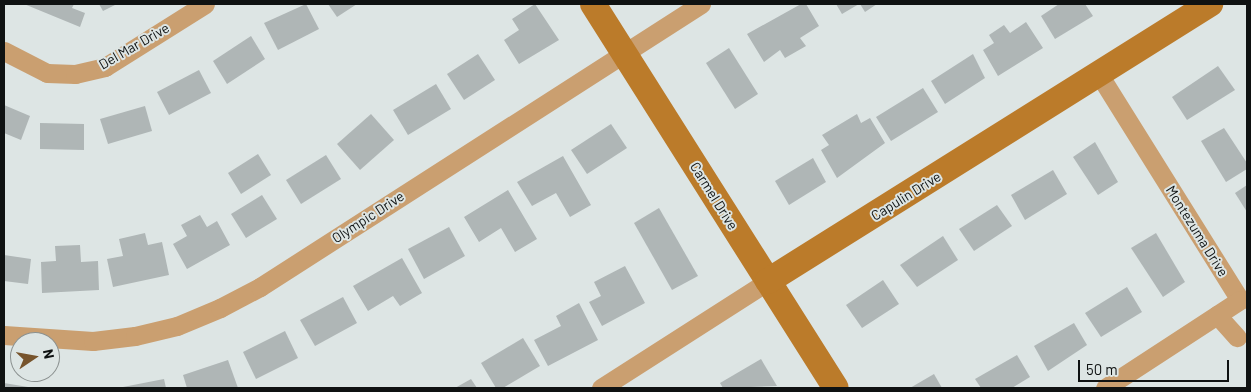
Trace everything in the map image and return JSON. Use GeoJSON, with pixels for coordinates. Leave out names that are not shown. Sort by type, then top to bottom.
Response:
{"type":"FeatureCollection","features":[{"type":"Feature","properties":{"kind":"street","name":"Del Mar Drive"},"geometry":{"type":"LineString","coordinates":[[4,51],[47,73],[75,74],[105,67],[205,4]]}},
{"type":"Feature","properties":{"kind":"street","name":"Carmel Drive"},"geometry":{"type":"LineString","coordinates":[[593,4],[836,388]]}},
{"type":"Feature","properties":{"kind":"street","name":"Olympic Drive"},"geometry":{"type":"LineString","coordinates":[[4,335],[92,341],[135,336],[177,326],[220,308],[260,287],[701,4]]}},
{"type":"Feature","properties":{"kind":"street","name":"Capulin Drive"},"geometry":{"type":"LineString","coordinates":[[601,388],[1100,76],[1210,4]]}},
{"type":"Feature","properties":{"kind":"street","name":"Montezuma Drive"},"geometry":{"type":"LineString","coordinates":[[1100,76],[1240,300],[1105,388]]}},
{"type":"Feature","properties":{"kind":"street"},"geometry":{"type":"LineString","coordinates":[[1218,315],[1237,337]]}},
{"type":"Feature","properties":{"kind":"building"},"geometry":{"type":"Polygon","coordinates":[[[24,4],[74,4],[72,8],[85,13],[80,27],[24,4]]]}},
{"type":"Feature","properties":{"kind":"building"},"geometry":{"type":"Polygon","coordinates":[[[99,4],[117,4],[103,11],[99,4]]]}},
{"type":"Feature","properties":{"kind":"building"},"geometry":{"type":"Polygon","coordinates":[[[306,4],[319,29],[278,50],[264,23],[306,4]]]}},
{"type":"Feature","properties":{"kind":"building"},"geometry":{"type":"Polygon","coordinates":[[[328,4],[357,4],[337,17],[328,4]]]}},
{"type":"Feature","properties":{"kind":"building"},"geometry":{"type":"Polygon","coordinates":[[[535,4],[559,40],[519,64],[504,40],[519,30],[512,19],[535,4]]]}},
{"type":"Feature","properties":{"kind":"building"},"geometry":{"type":"Polygon","coordinates":[[[801,4],[806,4],[819,26],[800,38],[806,46],[785,58],[780,50],[764,62],[747,34],[801,4]]]}},
{"type":"Feature","properties":{"kind":"building"},"geometry":{"type":"Polygon","coordinates":[[[836,4],[859,4],[842,14],[836,4]]]}},
{"type":"Feature","properties":{"kind":"building"},"geometry":{"type":"Polygon","coordinates":[[[860,4],[877,4],[865,12],[860,4]]]}},
{"type":"Feature","properties":{"kind":"building"},"geometry":{"type":"Polygon","coordinates":[[[1059,4],[1085,4],[1093,16],[1055,39],[1041,16],[1059,4]]]}},
{"type":"Feature","properties":{"kind":"building"},"geometry":{"type":"Polygon","coordinates":[[[1026,22],[1043,48],[998,76],[983,50],[994,43],[989,35],[1004,25],[1010,33],[1026,22]]]}},
{"type":"Feature","properties":{"kind":"building"},"geometry":{"type":"Polygon","coordinates":[[[251,36],[265,59],[227,84],[213,61],[251,36]]]}},
{"type":"Feature","properties":{"kind":"building"},"geometry":{"type":"Polygon","coordinates":[[[729,48],[758,94],[735,109],[706,63],[729,48]]]}},
{"type":"Feature","properties":{"kind":"building"},"geometry":{"type":"Polygon","coordinates":[[[478,54],[495,80],[464,100],[447,74],[478,54]]]}},
{"type":"Feature","properties":{"kind":"building"},"geometry":{"type":"Polygon","coordinates":[[[973,54],[985,78],[945,104],[931,81],[973,54]]]}},
{"type":"Feature","properties":{"kind":"building"},"geometry":{"type":"Polygon","coordinates":[[[1218,66],[1235,90],[1187,120],[1172,97],[1218,66]]]}},
{"type":"Feature","properties":{"kind":"building"},"geometry":{"type":"Polygon","coordinates":[[[199,70],[211,93],[169,115],[157,92],[199,70]]]}},
{"type":"Feature","properties":{"kind":"building"},"geometry":{"type":"Polygon","coordinates":[[[436,84],[451,109],[408,135],[393,110],[436,84]]]}},
{"type":"Feature","properties":{"kind":"building"},"geometry":{"type":"Polygon","coordinates":[[[923,88],[938,112],[891,141],[876,117],[923,88]]]}},
{"type":"Feature","properties":{"kind":"building"},"geometry":{"type":"Polygon","coordinates":[[[4,105],[30,116],[21,140],[4,133],[4,105]]]}},
{"type":"Feature","properties":{"kind":"building"},"geometry":{"type":"Polygon","coordinates":[[[145,106],[152,131],[108,144],[100,119],[145,106]]]}},
{"type":"Feature","properties":{"kind":"building"},"geometry":{"type":"Polygon","coordinates":[[[371,114],[394,140],[360,170],[337,144],[371,114]]]}},
{"type":"Feature","properties":{"kind":"building"},"geometry":{"type":"Polygon","coordinates":[[[857,114],[861,123],[870,118],[885,143],[837,178],[821,150],[829,145],[822,135],[857,114]]]}},
{"type":"Feature","properties":{"kind":"building"},"geometry":{"type":"Polygon","coordinates":[[[40,123],[84,124],[84,150],[40,149],[40,123]]]}},
{"type":"Feature","properties":{"kind":"building"},"geometry":{"type":"Polygon","coordinates":[[[611,124],[627,148],[587,174],[571,150],[611,124]]]}},
{"type":"Feature","properties":{"kind":"building"},"geometry":{"type":"Polygon","coordinates":[[[1224,128],[1247,163],[1247,169],[1226,182],[1201,141],[1224,128]]]}},
{"type":"Feature","properties":{"kind":"building"},"geometry":{"type":"Polygon","coordinates":[[[1095,142],[1118,182],[1098,195],[1073,157],[1095,142]]]}},
{"type":"Feature","properties":{"kind":"building"},"geometry":{"type":"Polygon","coordinates":[[[258,154],[271,175],[241,194],[228,173],[258,154]]]}},
{"type":"Feature","properties":{"kind":"building"},"geometry":{"type":"Polygon","coordinates":[[[326,155],[341,179],[301,204],[286,180],[326,155]]]}},
{"type":"Feature","properties":{"kind":"building"},"geometry":{"type":"Polygon","coordinates":[[[563,156],[591,205],[570,217],[556,193],[532,206],[517,182],[563,156]]]}},
{"type":"Feature","properties":{"kind":"building"},"geometry":{"type":"Polygon","coordinates":[[[813,158],[826,182],[789,205],[775,181],[813,158]]]}},
{"type":"Feature","properties":{"kind":"building"},"geometry":{"type":"Polygon","coordinates":[[[1053,170],[1067,194],[1025,220],[1011,195],[1053,170]]]}},
{"type":"Feature","properties":{"kind":"building"},"geometry":{"type":"Polygon","coordinates":[[[1247,185],[1247,212],[1235,193],[1247,185]]]}},
{"type":"Feature","properties":{"kind":"building"},"geometry":{"type":"Polygon","coordinates":[[[508,190],[537,239],[515,252],[501,228],[479,242],[464,217],[508,190]]]}},
{"type":"Feature","properties":{"kind":"building"},"geometry":{"type":"Polygon","coordinates":[[[262,195],[277,219],[246,238],[231,214],[262,195]]]}},
{"type":"Feature","properties":{"kind":"building"},"geometry":{"type":"Polygon","coordinates":[[[997,205],[1012,226],[974,251],[959,229],[997,205]]]}},
{"type":"Feature","properties":{"kind":"building"},"geometry":{"type":"Polygon","coordinates":[[[659,208],[698,276],[672,290],[634,223],[659,208]]]}},
{"type":"Feature","properties":{"kind":"building"},"geometry":{"type":"Polygon","coordinates":[[[200,215],[207,227],[217,221],[230,245],[187,269],[173,244],[187,236],[181,225],[200,215]]]}},
{"type":"Feature","properties":{"kind":"building"},"geometry":{"type":"Polygon","coordinates":[[[449,227],[465,256],[424,279],[408,249],[449,227]]]}},
{"type":"Feature","properties":{"kind":"building"},"geometry":{"type":"Polygon","coordinates":[[[145,233],[148,245],[162,242],[169,275],[113,287],[107,259],[123,256],[119,239],[145,233]]]}},
{"type":"Feature","properties":{"kind":"building"},"geometry":{"type":"Polygon","coordinates":[[[1156,233],[1185,282],[1163,297],[1131,248],[1156,233]]]}},
{"type":"Feature","properties":{"kind":"building"},"geometry":{"type":"Polygon","coordinates":[[[943,236],[958,260],[917,287],[900,265],[943,236]]]}},
{"type":"Feature","properties":{"kind":"building"},"geometry":{"type":"Polygon","coordinates":[[[80,245],[81,262],[98,261],[99,290],[42,293],[41,262],[56,261],[55,246],[80,245]]]}},
{"type":"Feature","properties":{"kind":"building"},"geometry":{"type":"Polygon","coordinates":[[[4,255],[31,259],[28,284],[4,281],[4,255]]]}},
{"type":"Feature","properties":{"kind":"building"},"geometry":{"type":"Polygon","coordinates":[[[402,258],[422,293],[400,306],[393,296],[368,311],[353,286],[402,258]]]}},
{"type":"Feature","properties":{"kind":"building"},"geometry":{"type":"Polygon","coordinates":[[[625,266],[645,303],[602,326],[589,302],[601,296],[594,282],[625,266]]]}},
{"type":"Feature","properties":{"kind":"building"},"geometry":{"type":"Polygon","coordinates":[[[883,280],[899,304],[862,328],[846,305],[883,280]]]}},
{"type":"Feature","properties":{"kind":"building"},"geometry":{"type":"Polygon","coordinates":[[[1127,287],[1142,312],[1101,337],[1085,313],[1127,287]]]}},
{"type":"Feature","properties":{"kind":"building"},"geometry":{"type":"Polygon","coordinates":[[[343,297],[357,323],[315,346],[300,320],[343,297]]]}},
{"type":"Feature","properties":{"kind":"building"},"geometry":{"type":"Polygon","coordinates":[[[579,303],[598,340],[548,366],[534,340],[561,326],[556,316],[579,303]]]}},
{"type":"Feature","properties":{"kind":"building"},"geometry":{"type":"Polygon","coordinates":[[[1074,323],[1087,345],[1048,371],[1034,346],[1074,323]]]}},
{"type":"Feature","properties":{"kind":"building"},"geometry":{"type":"Polygon","coordinates":[[[285,331],[298,358],[256,379],[243,352],[285,331]]]}},
{"type":"Feature","properties":{"kind":"building"},"geometry":{"type":"Polygon","coordinates":[[[523,338],[540,366],[503,388],[496,388],[481,363],[523,338]]]}},
{"type":"Feature","properties":{"kind":"building"},"geometry":{"type":"Polygon","coordinates":[[[1017,355],[1030,377],[1012,388],[981,388],[975,379],[1017,355]]]}},
{"type":"Feature","properties":{"kind":"building"},"geometry":{"type":"Polygon","coordinates":[[[761,359],[777,386],[723,388],[720,383],[761,359]]]}},
{"type":"Feature","properties":{"kind":"building"},"geometry":{"type":"Polygon","coordinates":[[[228,360],[238,388],[187,388],[183,375],[228,360]]]}},
{"type":"Feature","properties":{"kind":"building"},"geometry":{"type":"Polygon","coordinates":[[[934,374],[942,388],[910,388],[934,374]]]}},
{"type":"Feature","properties":{"kind":"building"},"geometry":{"type":"Polygon","coordinates":[[[164,379],[166,388],[123,388],[123,387],[164,379]]]}},
{"type":"Feature","properties":{"kind":"building"},"geometry":{"type":"Polygon","coordinates":[[[471,379],[477,388],[455,388],[471,379]]]}},
{"type":"Feature","properties":{"kind":"building"},"geometry":{"type":"Polygon","coordinates":[[[4,383],[28,387],[28,388],[4,388],[4,383]]]}}]}
